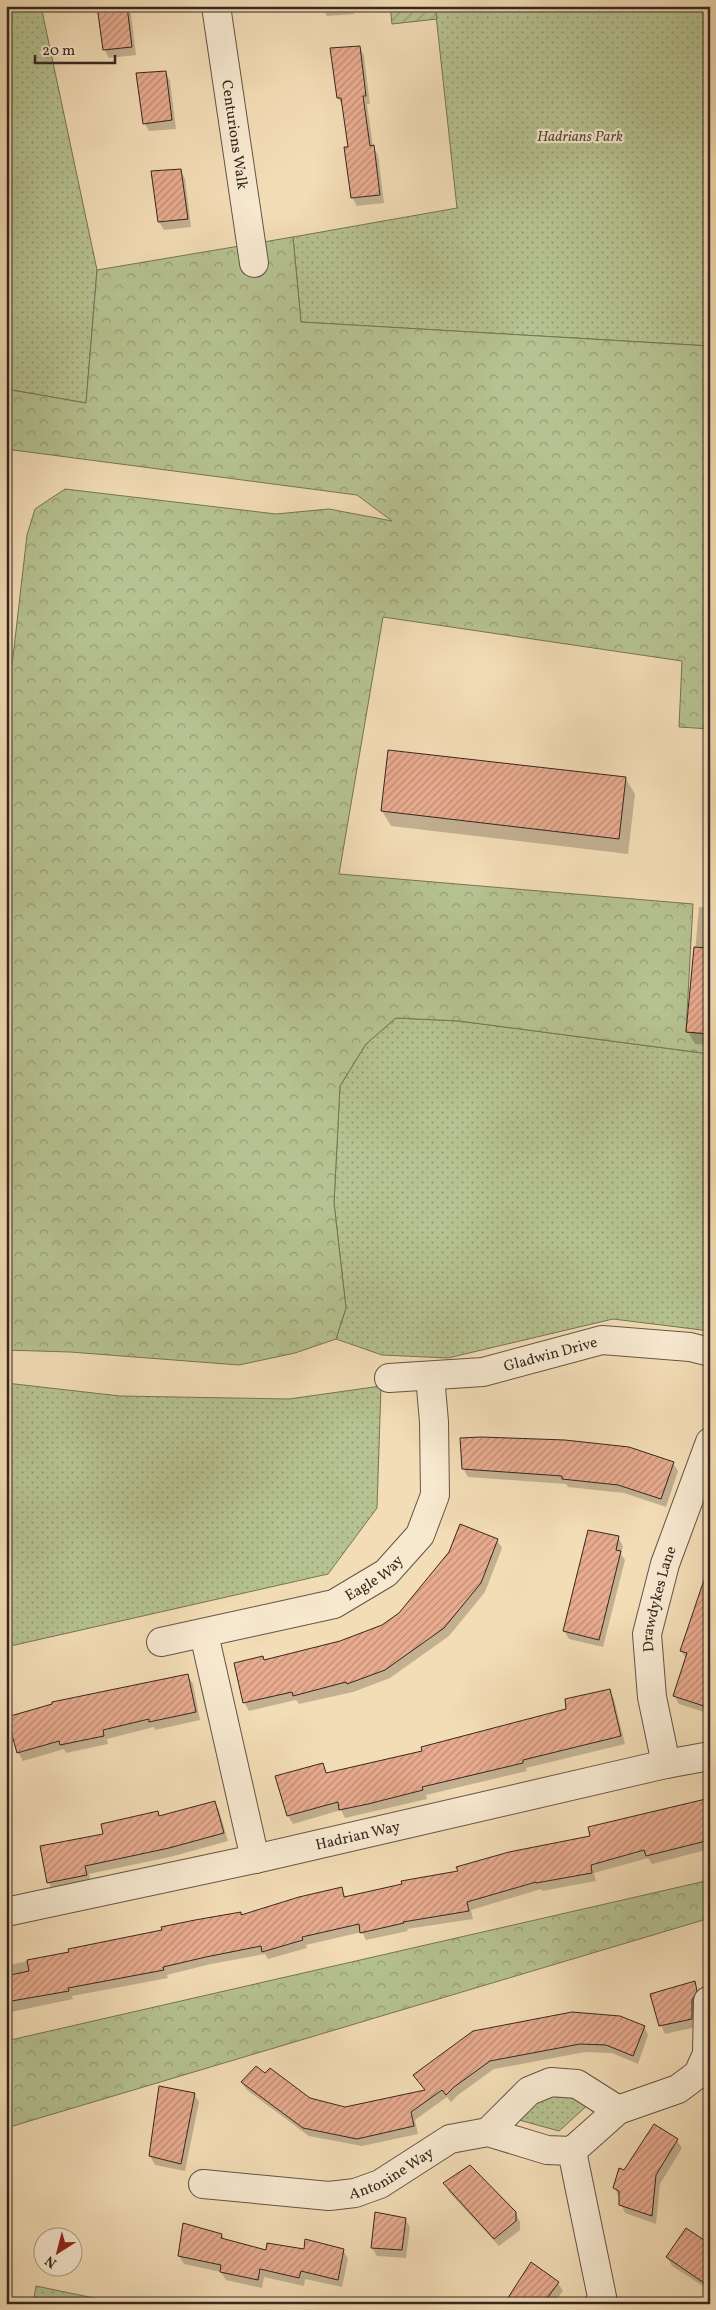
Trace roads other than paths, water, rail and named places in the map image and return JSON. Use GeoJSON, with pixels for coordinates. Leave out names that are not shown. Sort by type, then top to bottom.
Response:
{"type":"FeatureCollection","features":[{"type":"Feature","properties":{"kind":"street","name":"Centurions Walk"},"geometry":{"type":"LineString","coordinates":[[216,6],[254,263]]}},
{"type":"Feature","properties":{"kind":"street","name":"Gladwin Drive"},"geometry":{"type":"LineString","coordinates":[[389,1378],[483,1372],[602,1340],[690,1347],[710,1352]]}},
{"type":"Feature","properties":{"kind":"street","name":"Eagle Way"},"geometry":{"type":"LineString","coordinates":[[161,1642],[334,1604],[386,1573],[420,1535],[436,1494],[434,1422],[430,1376]]}},
{"type":"Feature","properties":{"kind":"street","name":"Drawdykes Lane"},"geometry":{"type":"LineString","coordinates":[[666,1764],[652,1697],[647,1634],[665,1564],[710,1442]]}},
{"type":"Feature","properties":{"kind":"street"},"geometry":{"type":"LineString","coordinates":[[204,1634],[255,1859]]}},
{"type":"Feature","properties":{"kind":"street","name":"Hadrian Way"},"geometry":{"type":"LineString","coordinates":[[6,1912],[255,1859],[666,1764],[710,1756]]}},
{"type":"Feature","properties":{"kind":"street"},"geometry":{"type":"LineString","coordinates":[[606,2301],[572,2152],[618,2110],[678,2089],[698,2074],[707,2054],[708,2001]]}},
{"type":"Feature","properties":{"kind":"street"},"geometry":{"type":"LineString","coordinates":[[488,2132],[529,2091],[551,2082],[577,2084],[618,2110]]}},
{"type":"Feature","properties":{"kind":"street","name":"Antonine Way"},"geometry":{"type":"LineString","coordinates":[[203,2184],[329,2196],[356,2193],[380,2184],[450,2139],[488,2132],[547,2150],[572,2152]]}},
{"type":"Feature","properties":{"kind":"park label","name":"Hadrians Park"},"geometry":{"type":"Point","coordinates":[580,136]}}]}
